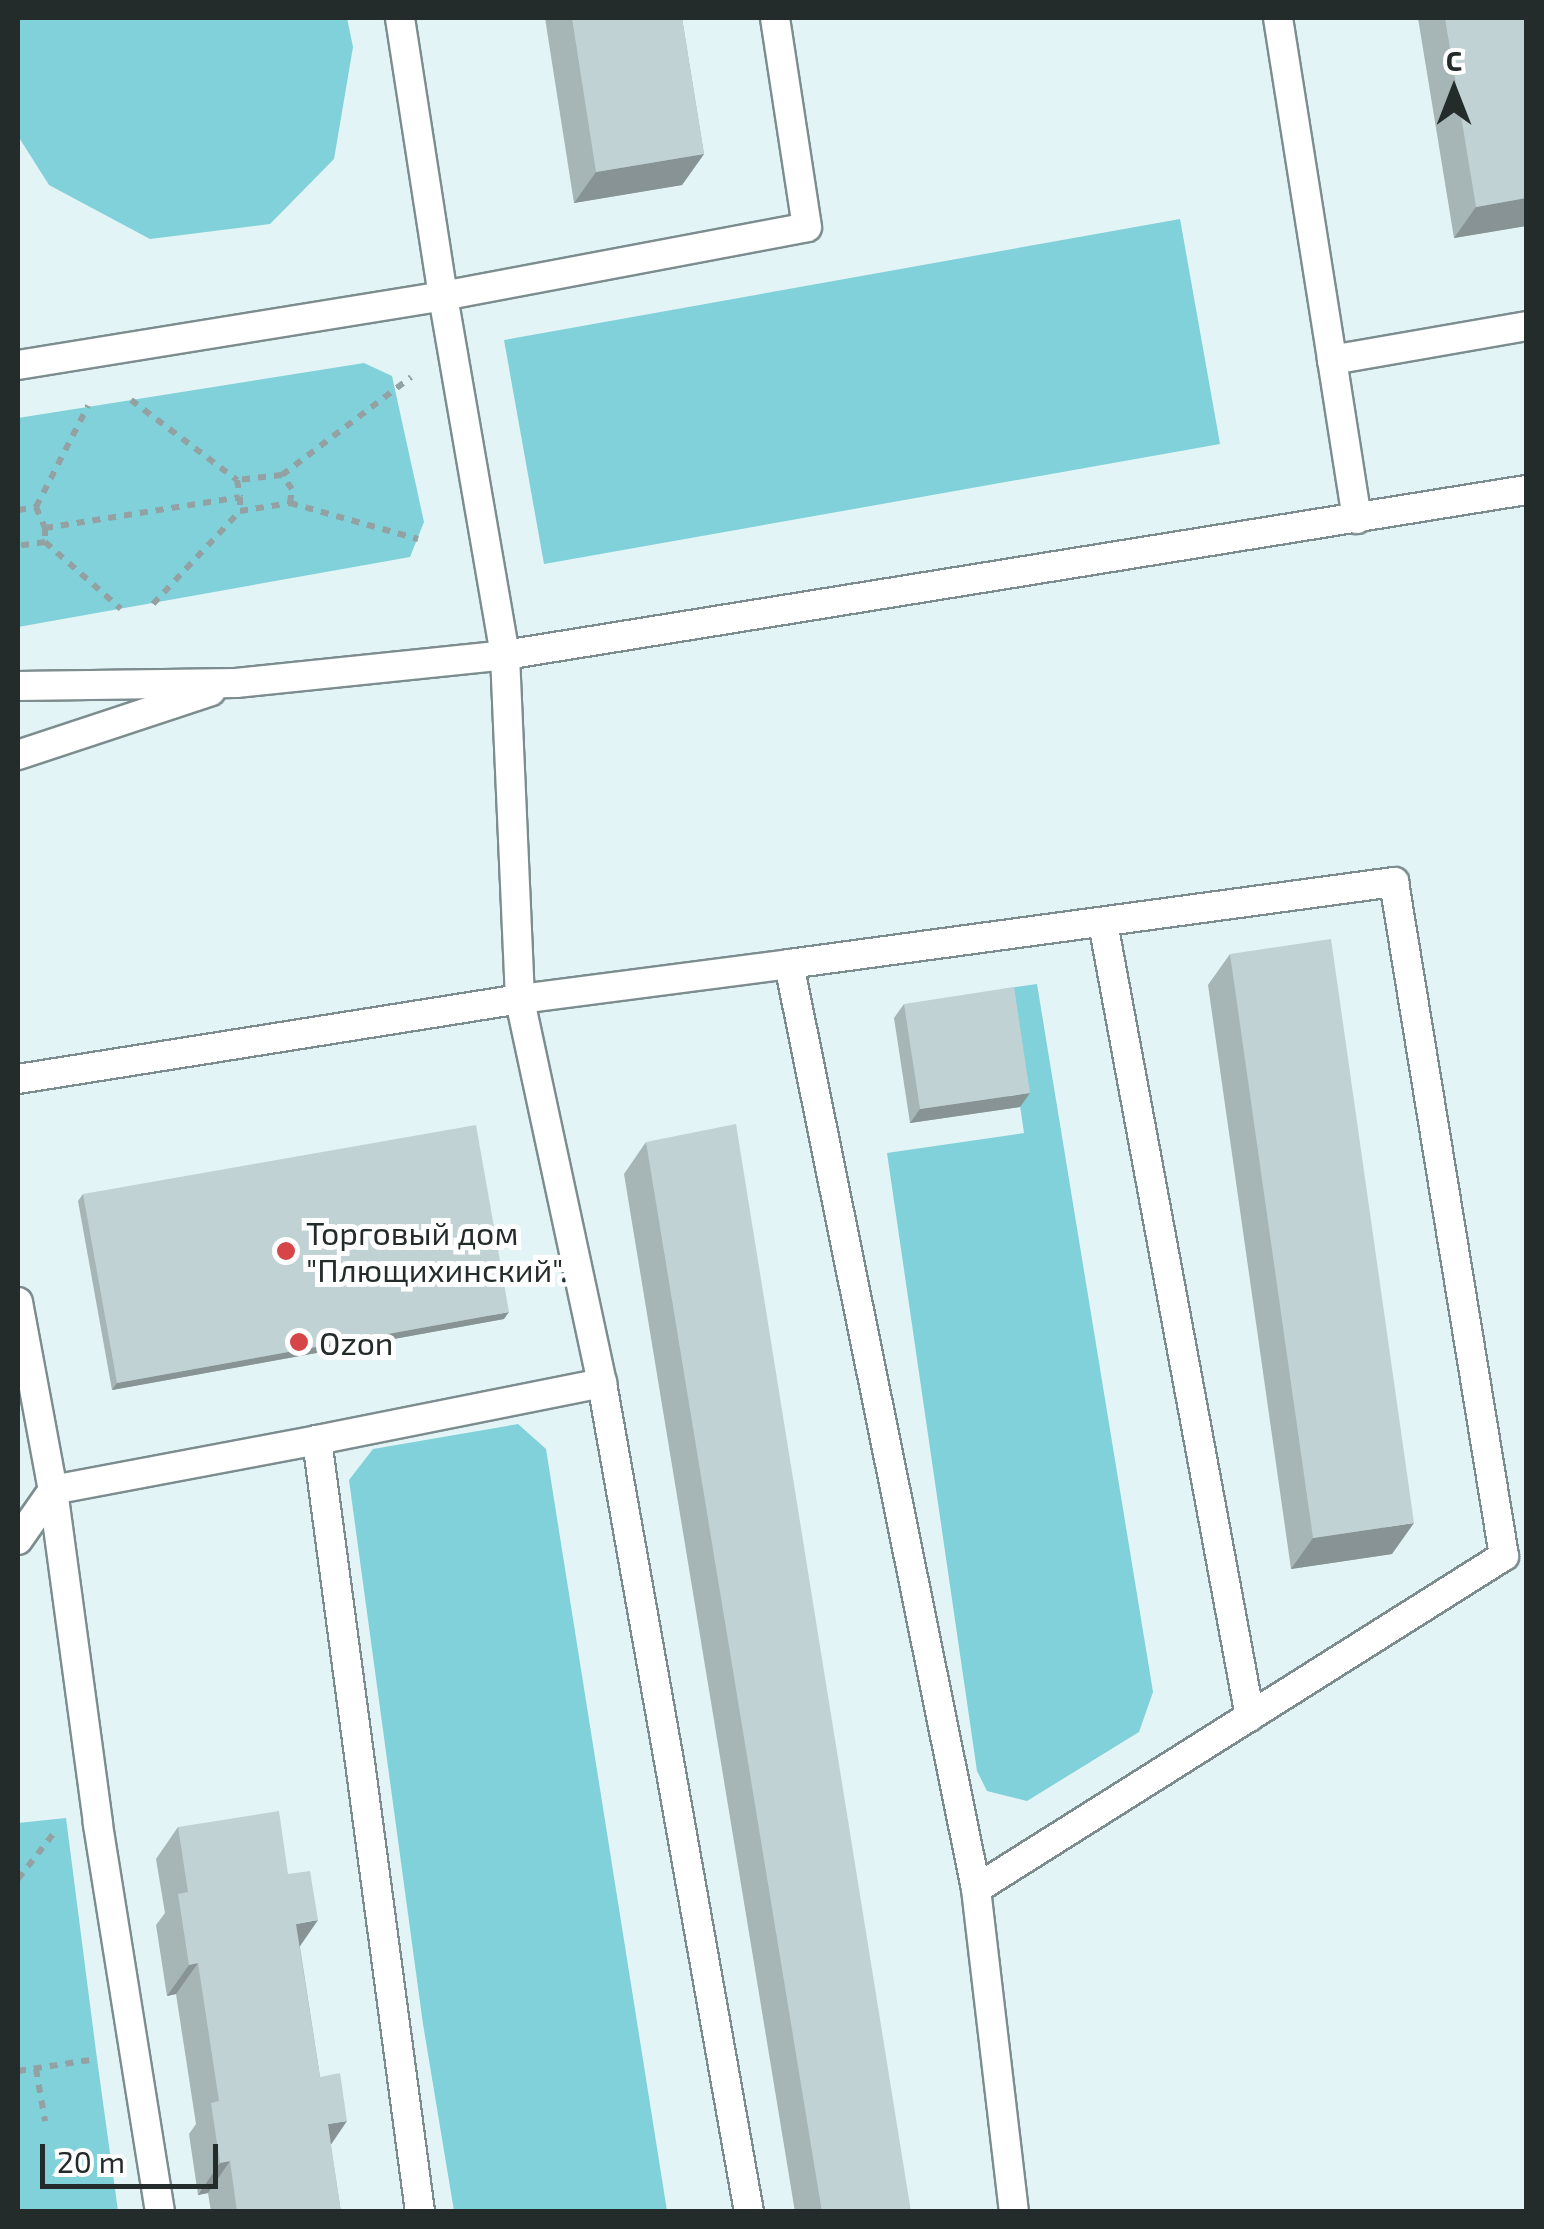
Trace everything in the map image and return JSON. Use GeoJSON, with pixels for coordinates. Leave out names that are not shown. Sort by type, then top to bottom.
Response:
{"type":"FeatureCollection","features":[{"type":"Feature","properties":{"kind":"lane"},"geometry":{"type":"LineString","coordinates":[[400,18],[443,296],[506,655],[520,999],[602,1383],[749,2212]]}},
{"type":"Feature","properties":{"kind":"lane"},"geometry":{"type":"LineString","coordinates":[[18,364],[443,296],[807,227],[775,18]]}},
{"type":"Feature","properties":{"kind":"lane"},"geometry":{"type":"LineString","coordinates":[[1278,18],[1357,520]]}},
{"type":"Feature","properties":{"kind":"lane"},"geometry":{"type":"LineString","coordinates":[[1332,360],[1526,326]]}},
{"type":"Feature","properties":{"kind":"lane"},"geometry":{"type":"LineString","coordinates":[[18,686],[236,683],[506,655],[1526,490]]}},
{"type":"Feature","properties":{"kind":"lane"},"geometry":{"type":"LineString","coordinates":[[18,755],[236,683]]}},
{"type":"Feature","properties":{"kind":"lane"},"geometry":{"type":"LineString","coordinates":[[18,1079],[520,999],[1394,882],[1504,1556],[976,1889]]}},
{"type":"Feature","properties":{"kind":"lane"},"geometry":{"type":"LineString","coordinates":[[1103,923],[1250,1717]]}},
{"type":"Feature","properties":{"kind":"lane"},"geometry":{"type":"LineString","coordinates":[[789,964],[976,1889],[1014,2212]]}},
{"type":"Feature","properties":{"kind":"lane"},"geometry":{"type":"LineString","coordinates":[[18,1302],[22,1348],[53,1490],[98,1823],[160,2212]]}},
{"type":"Feature","properties":{"kind":"lane"},"geometry":{"type":"LineString","coordinates":[[18,1540],[53,1490],[602,1383]]}},
{"type":"Feature","properties":{"kind":"lane"},"geometry":{"type":"LineString","coordinates":[[317,1440],[420,2212]]}},
{"type":"Feature","properties":{"kind":"path"},"geometry":{"type":"LineString","coordinates":[[237,480],[282,475],[411,377]]}},
{"type":"Feature","properties":{"kind":"path"},"geometry":{"type":"LineString","coordinates":[[131,400],[237,480],[240,510]]}},
{"type":"Feature","properties":{"kind":"path"},"geometry":{"type":"LineString","coordinates":[[88,406],[36,506],[45,528],[45,542],[120,609]]}},
{"type":"Feature","properties":{"kind":"path"},"geometry":{"type":"LineString","coordinates":[[282,475],[292,489],[290,502]]}},
{"type":"Feature","properties":{"kind":"path"},"geometry":{"type":"LineString","coordinates":[[45,528],[240,497]]}},
{"type":"Feature","properties":{"kind":"path"},"geometry":{"type":"LineString","coordinates":[[153,604],[240,510],[290,502],[418,539]]}},
{"type":"Feature","properties":{"kind":"path"},"geometry":{"type":"LineString","coordinates":[[18,510],[36,506]]}},
{"type":"Feature","properties":{"kind":"path"},"geometry":{"type":"LineString","coordinates":[[18,546],[45,542]]}},
{"type":"Feature","properties":{"kind":"path"},"geometry":{"type":"LineString","coordinates":[[18,1879],[66,1818]]}},
{"type":"Feature","properties":{"kind":"path"},"geometry":{"type":"LineString","coordinates":[[18,2071],[96,2059]]}},
{"type":"Feature","properties":{"kind":"path"},"geometry":{"type":"LineString","coordinates":[[36,2069],[45,2121]]}},
{"type":"Feature","properties":{"kind":"shaded area"},"geometry":{"type":"Polygon","coordinates":[[[18,18],[347,18],[353,47],[334,159],[270,224],[150,239],[49,185],[18,136],[18,18]]]}},
{"type":"Feature","properties":{"kind":"shaded area"},"geometry":{"type":"Polygon","coordinates":[[[1180,219],[1220,444],[544,564],[504,340],[1180,219]]]}},
{"type":"Feature","properties":{"kind":"shaded area"},"geometry":{"type":"Polygon","coordinates":[[[364,363],[392,376],[424,522],[410,557],[18,627],[18,418],[364,363]]]}},
{"type":"Feature","properties":{"kind":"shaded area"},"geometry":{"type":"Polygon","coordinates":[[[1037,984],[1153,1692],[1139,1732],[1027,1801],[987,1791],[977,1771],[887,1153],[1024,1133],[1003,989],[1037,984]]]}},
{"type":"Feature","properties":{"kind":"shaded area"},"geometry":{"type":"Polygon","coordinates":[[[518,1424],[546,1449],[667,2211],[454,2211],[423,2024],[349,1480],[373,1449],[518,1424]]]}},
{"type":"Feature","properties":{"kind":"shaded area"},"geometry":{"type":"Polygon","coordinates":[[[66,1818],[118,2211],[18,2211],[18,1823],[66,1818]]]}},
{"type":"Feature","properties":{"kind":"building"},"geometry":{"type":"Polygon","coordinates":[[[572,18],[682,18],[704,154],[596,172],[572,18]]]}},
{"type":"Feature","properties":{"kind":"building"},"geometry":{"type":"Polygon","coordinates":[[[1445,18],[1526,18],[1526,198],[1476,207],[1445,18]]]}},
{"type":"Feature","properties":{"kind":"building"},"geometry":{"type":"Polygon","coordinates":[[[1331,939],[1414,1523],[1313,1538],[1230,954],[1331,939]]]}},
{"type":"Feature","properties":{"kind":"building"},"geometry":{"type":"Polygon","coordinates":[[[1014,987],[1030,1093],[920,1109],[904,1004],[1014,987]]]}},
{"type":"Feature","properties":{"kind":"building"},"geometry":{"type":"Polygon","coordinates":[[[736,1124],[911,2212],[822,2212],[646,1142],[736,1124]]]}},
{"type":"Feature","properties":{"kind":"building"},"geometry":{"type":"Polygon","coordinates":[[[476,1125],[509,1312],[117,1383],[83,1194],[476,1125]]]}},
{"type":"Feature","properties":{"kind":"building"},"geometry":{"type":"Polygon","coordinates":[[[279,1811],[288,1874],[310,1871],[318,1920],[296,1924],[320,2077],[340,2073],[347,2121],[328,2124],[341,2212],[237,2212],[230,2161],[220,2163],[211,2103],[219,2101],[198,1963],[189,1965],[178,1894],[188,1892],[178,1827],[279,1811]]]}},
{"type":"Feature","properties":{"kind":"place","name":"Торговый дом \"Плющихинский\"."},"geometry":{"type":"Point","coordinates":[286,1251]}},
{"type":"Feature","properties":{"kind":"place","name":"Ozon"},"geometry":{"type":"Point","coordinates":[299,1342]}}]}
